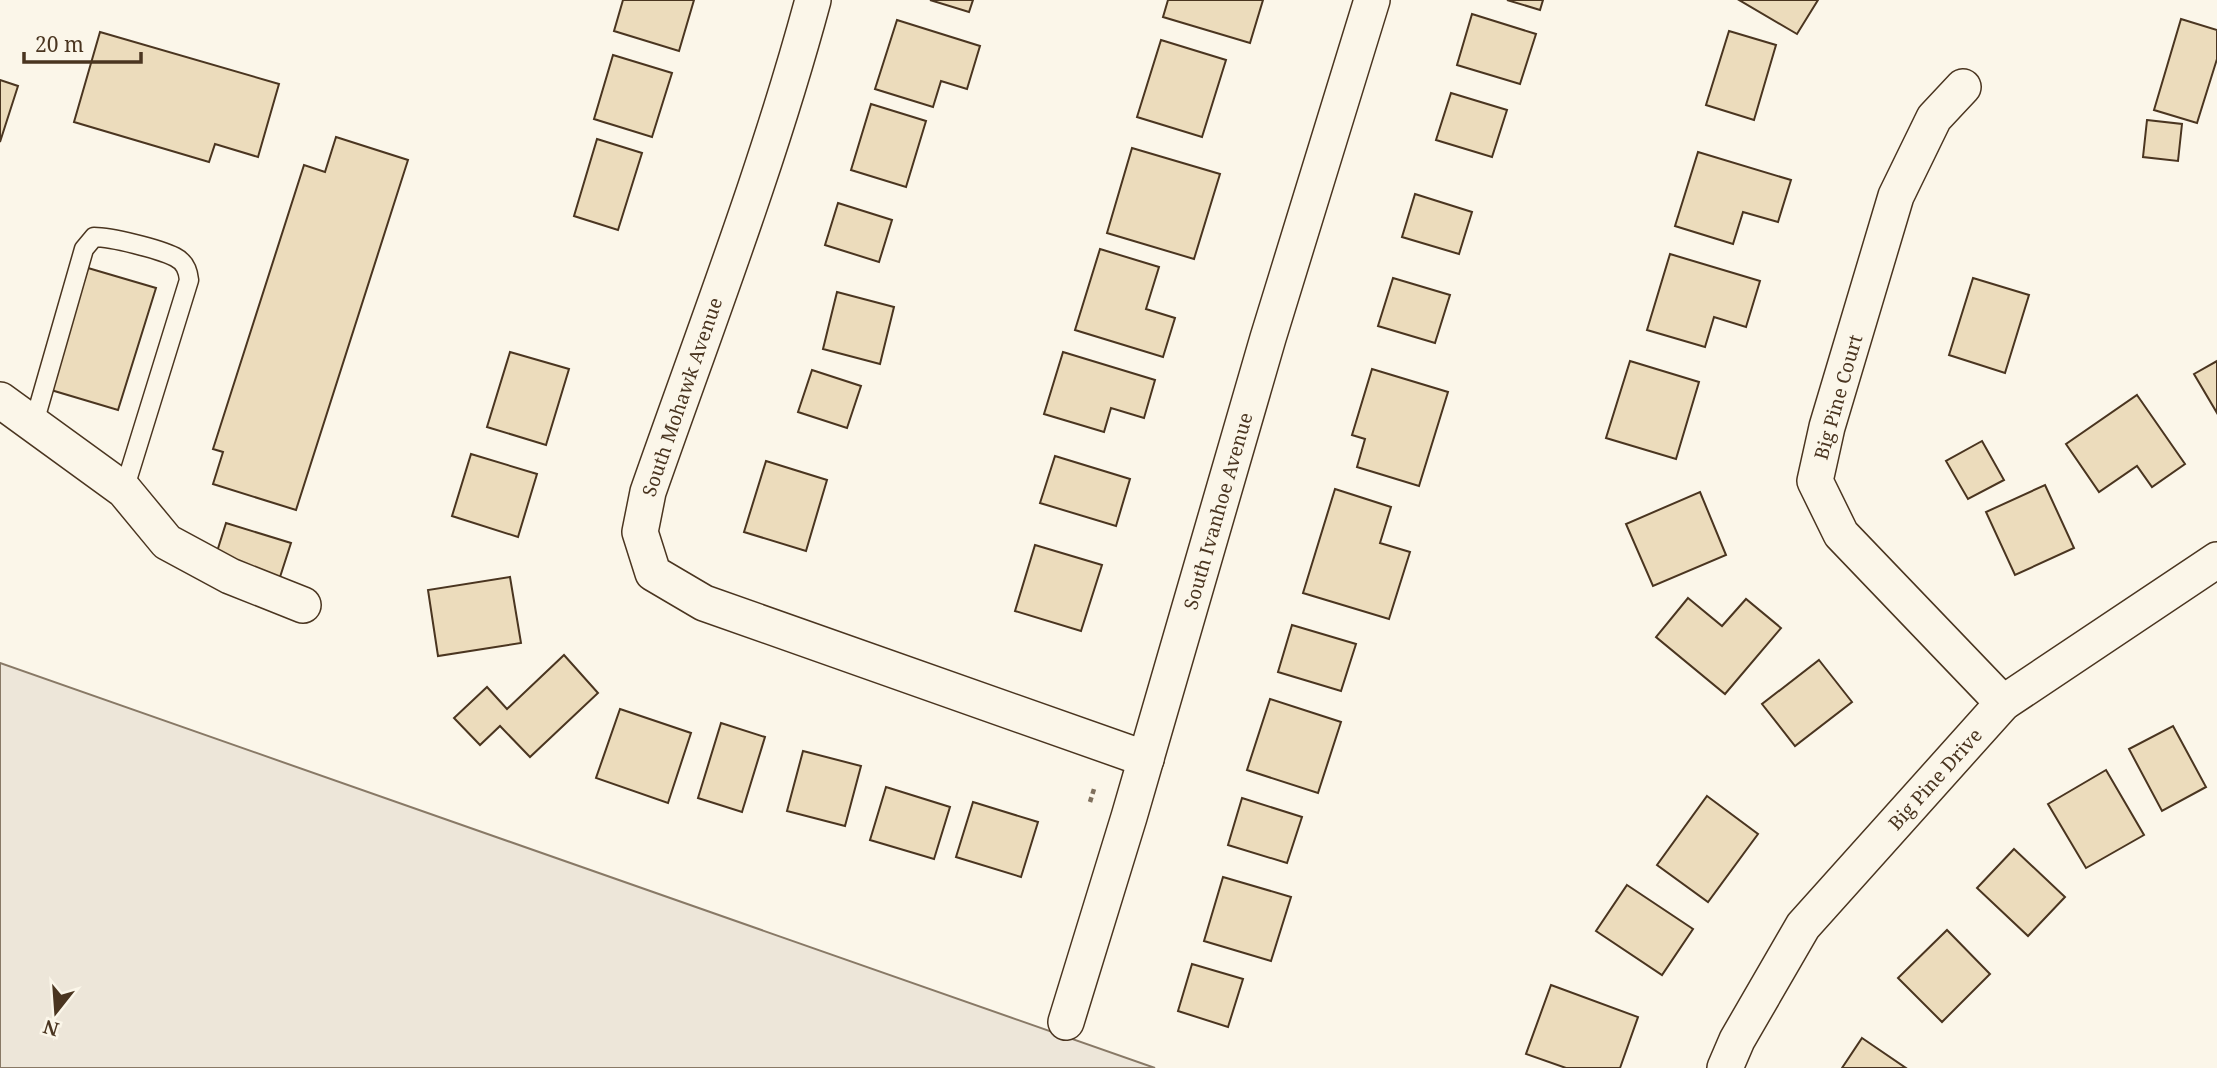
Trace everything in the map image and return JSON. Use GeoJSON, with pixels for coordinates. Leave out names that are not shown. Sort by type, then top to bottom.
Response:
{"type":"FeatureCollection","features":[{"type":"Feature","properties":{"kind":"street","name":"South Mohawk Avenue"},"geometry":{"type":"LineString","coordinates":[[813,0],[798,55],[730,260],[648,492],[640,532],[653,573],[704,603],[1146,759]]}},
{"type":"Feature","properties":{"kind":"street","name":"South Ivanhoe Avenue"},"geometry":{"type":"LineString","coordinates":[[1066,1022],[1371,0]]}},
{"type":"Feature","properties":{"kind":"street","name":"Big Pine Court"},"geometry":{"type":"LineString","coordinates":[[1963,86],[1934,118],[1896,196],[1827,427],[1815,481],[1841,534],[2003,703]]}},
{"type":"Feature","properties":{"kind":"street"},"geometry":{"type":"LineString","coordinates":[[0,400],[124,490],[167,542],[230,576],[303,605]]}},
{"type":"Feature","properties":{"kind":"street","name":"Big Pine Drive"},"geometry":{"type":"LineString","coordinates":[[1726,1068],[1737,1040],[1803,926],[2003,703],[2217,560]]}},
{"type":"Feature","properties":{"kind":"lane"},"geometry":{"type":"LineString","coordinates":[[34,423],[84,248],[93,237],[108,237],[177,258],[187,268],[189,280],[124,490]]}},
{"type":"Feature","properties":{"kind":"shaded area"},"geometry":{"type":"Polygon","coordinates":[[[0,663],[1155,1068],[0,1068],[0,663]]]}},
{"type":"Feature","properties":{"kind":"building"},"geometry":{"type":"Polygon","coordinates":[[[623,0],[694,0],[679,51],[614,31],[623,0]]]}},
{"type":"Feature","properties":{"kind":"building"},"geometry":{"type":"Polygon","coordinates":[[[930,0],[973,0],[969,12],[930,0]]]}},
{"type":"Feature","properties":{"kind":"building"},"geometry":{"type":"Polygon","coordinates":[[[1168,0],[1263,0],[1250,43],[1163,17],[1168,0]]]}},
{"type":"Feature","properties":{"kind":"building"},"geometry":{"type":"Polygon","coordinates":[[[1507,0],[1543,0],[1540,10],[1507,0]]]}},
{"type":"Feature","properties":{"kind":"building"},"geometry":{"type":"Polygon","coordinates":[[[1739,0],[1818,0],[1797,34],[1739,0]]]}},
{"type":"Feature","properties":{"kind":"building"},"geometry":{"type":"Polygon","coordinates":[[[1472,14],[1536,34],[1520,84],[1457,65],[1472,14]]]}},
{"type":"Feature","properties":{"kind":"building"},"geometry":{"type":"Polygon","coordinates":[[[2181,19],[2217,30],[2217,59],[2197,123],[2154,110],[2181,19]]]}},
{"type":"Feature","properties":{"kind":"building"},"geometry":{"type":"Polygon","coordinates":[[[897,20],[980,46],[967,89],[941,81],[933,107],[875,89],[897,20]]]}},
{"type":"Feature","properties":{"kind":"building"},"geometry":{"type":"Polygon","coordinates":[[[1729,31],[1776,45],[1754,120],[1706,105],[1729,31]]]}},
{"type":"Feature","properties":{"kind":"building"},"geometry":{"type":"Polygon","coordinates":[[[100,32],[279,84],[258,157],[215,144],[209,162],[74,122],[100,32]]]}},
{"type":"Feature","properties":{"kind":"building"},"geometry":{"type":"Polygon","coordinates":[[[1161,40],[1226,60],[1202,137],[1137,117],[1161,40]]]}},
{"type":"Feature","properties":{"kind":"building"},"geometry":{"type":"Polygon","coordinates":[[[613,55],[672,73],[652,137],[594,119],[613,55]]]}},
{"type":"Feature","properties":{"kind":"building"},"geometry":{"type":"Polygon","coordinates":[[[0,80],[18,86],[0,142],[0,80]]]}},
{"type":"Feature","properties":{"kind":"building"},"geometry":{"type":"Polygon","coordinates":[[[1451,93],[1507,110],[1492,157],[1436,140],[1451,93]]]}},
{"type":"Feature","properties":{"kind":"building"},"geometry":{"type":"Polygon","coordinates":[[[871,104],[926,121],[906,187],[851,170],[871,104]]]}},
{"type":"Feature","properties":{"kind":"building"},"geometry":{"type":"Polygon","coordinates":[[[2147,120],[2182,124],[2178,161],[2143,157],[2147,120]]]}},
{"type":"Feature","properties":{"kind":"building"},"geometry":{"type":"Polygon","coordinates":[[[336,137],[408,160],[296,510],[213,484],[223,452],[213,449],[304,165],[325,172],[336,137]]]}},
{"type":"Feature","properties":{"kind":"building"},"geometry":{"type":"Polygon","coordinates":[[[597,139],[642,153],[618,230],[574,216],[597,139]]]}},
{"type":"Feature","properties":{"kind":"building"},"geometry":{"type":"Polygon","coordinates":[[[1132,148],[1220,174],[1194,259],[1107,233],[1132,148]]]}},
{"type":"Feature","properties":{"kind":"building"},"geometry":{"type":"Polygon","coordinates":[[[1698,152],[1791,180],[1778,222],[1743,212],[1733,244],[1675,226],[1698,152]]]}},
{"type":"Feature","properties":{"kind":"building"},"geometry":{"type":"Polygon","coordinates":[[[1415,194],[1472,212],[1459,254],[1402,237],[1415,194]]]}},
{"type":"Feature","properties":{"kind":"building"},"geometry":{"type":"Polygon","coordinates":[[[838,203],[892,220],[879,262],[825,245],[838,203]]]}},
{"type":"Feature","properties":{"kind":"building"},"geometry":{"type":"Polygon","coordinates":[[[1100,249],[1159,267],[1146,309],[1175,318],[1163,357],[1075,330],[1100,249]]]}},
{"type":"Feature","properties":{"kind":"building"},"geometry":{"type":"Polygon","coordinates":[[[1670,254],[1760,281],[1746,327],[1714,317],[1705,347],[1647,330],[1670,254]]]}},
{"type":"Feature","properties":{"kind":"building"},"geometry":{"type":"Polygon","coordinates":[[[88,268],[156,288],[118,410],[51,390],[88,268]]]}},
{"type":"Feature","properties":{"kind":"building"},"geometry":{"type":"Polygon","coordinates":[[[1393,278],[1450,295],[1435,343],[1378,326],[1393,278]]]}},
{"type":"Feature","properties":{"kind":"building"},"geometry":{"type":"Polygon","coordinates":[[[1973,278],[2029,295],[2005,373],[1949,355],[1973,278]]]}},
{"type":"Feature","properties":{"kind":"building"},"geometry":{"type":"Polygon","coordinates":[[[837,292],[894,307],[880,364],[823,349],[837,292]]]}},
{"type":"Feature","properties":{"kind":"building"},"geometry":{"type":"Polygon","coordinates":[[[510,352],[569,369],[546,445],[487,427],[510,352]]]}},
{"type":"Feature","properties":{"kind":"building"},"geometry":{"type":"Polygon","coordinates":[[[1063,352],[1155,380],[1144,418],[1111,408],[1104,432],[1044,414],[1063,352]]]}},
{"type":"Feature","properties":{"kind":"building"},"geometry":{"type":"Polygon","coordinates":[[[1630,361],[1699,382],[1676,459],[1606,438],[1630,361]]]}},
{"type":"Feature","properties":{"kind":"building"},"geometry":{"type":"Polygon","coordinates":[[[2217,361],[2217,413],[2194,374],[2217,361]]]}},
{"type":"Feature","properties":{"kind":"building"},"geometry":{"type":"Polygon","coordinates":[[[1372,369],[1448,392],[1419,486],[1357,467],[1365,439],[1352,435],[1372,369]]]}},
{"type":"Feature","properties":{"kind":"building"},"geometry":{"type":"Polygon","coordinates":[[[812,370],[861,386],[847,428],[798,412],[812,370]]]}},
{"type":"Feature","properties":{"kind":"building"},"geometry":{"type":"Polygon","coordinates":[[[2137,395],[2185,464],[2152,487],[2137,466],[2099,492],[2066,444],[2137,395]]]}},
{"type":"Feature","properties":{"kind":"building"},"geometry":{"type":"Polygon","coordinates":[[[1982,441],[2004,480],[1968,499],[1946,461],[1982,441]]]}},
{"type":"Feature","properties":{"kind":"building"},"geometry":{"type":"Polygon","coordinates":[[[471,454],[537,474],[518,537],[452,516],[471,454]]]}},
{"type":"Feature","properties":{"kind":"building"},"geometry":{"type":"Polygon","coordinates":[[[1055,456],[1130,479],[1116,526],[1040,503],[1055,456]]]}},
{"type":"Feature","properties":{"kind":"building"},"geometry":{"type":"Polygon","coordinates":[[[766,461],[827,480],[806,551],[744,532],[766,461]]]}},
{"type":"Feature","properties":{"kind":"building"},"geometry":{"type":"Polygon","coordinates":[[[2045,485],[2074,548],[2015,575],[1986,512],[2045,485]]]}},
{"type":"Feature","properties":{"kind":"building"},"geometry":{"type":"Polygon","coordinates":[[[1335,489],[1391,507],[1380,543],[1410,552],[1389,619],[1303,593],[1335,489]]]}},
{"type":"Feature","properties":{"kind":"building"},"geometry":{"type":"Polygon","coordinates":[[[1700,492],[1726,555],[1653,586],[1626,524],[1700,492]]]}},
{"type":"Feature","properties":{"kind":"building"},"geometry":{"type":"Polygon","coordinates":[[[226,523],[291,543],[280,577],[215,558],[226,523]]]}},
{"type":"Feature","properties":{"kind":"building"},"geometry":{"type":"Polygon","coordinates":[[[1035,545],[1102,565],[1081,631],[1015,611],[1035,545]]]}},
{"type":"Feature","properties":{"kind":"building"},"geometry":{"type":"Polygon","coordinates":[[[510,577],[521,643],[438,656],[428,590],[510,577]]]}},
{"type":"Feature","properties":{"kind":"building"},"geometry":{"type":"Polygon","coordinates":[[[1688,598],[1722,626],[1746,599],[1781,628],[1725,694],[1656,637],[1688,598]]]}},
{"type":"Feature","properties":{"kind":"building"},"geometry":{"type":"Polygon","coordinates":[[[1292,625],[1356,644],[1341,691],[1278,672],[1292,625]]]}},
{"type":"Feature","properties":{"kind":"building"},"geometry":{"type":"Polygon","coordinates":[[[564,655],[598,693],[530,757],[500,726],[480,745],[454,718],[487,687],[507,709],[564,655]]]}},
{"type":"Feature","properties":{"kind":"building"},"geometry":{"type":"Polygon","coordinates":[[[1819,660],[1852,702],[1795,746],[1762,704],[1819,660]]]}},
{"type":"Feature","properties":{"kind":"building"},"geometry":{"type":"Polygon","coordinates":[[[1270,699],[1341,722],[1318,793],[1247,770],[1270,699]]]}},
{"type":"Feature","properties":{"kind":"building"},"geometry":{"type":"Polygon","coordinates":[[[620,709],[691,733],[668,803],[596,778],[620,709]]]}},
{"type":"Feature","properties":{"kind":"building"},"geometry":{"type":"Polygon","coordinates":[[[721,723],[765,737],[742,812],[698,798],[721,723]]]}},
{"type":"Feature","properties":{"kind":"building"},"geometry":{"type":"Polygon","coordinates":[[[2173,726],[2206,787],[2162,811],[2129,749],[2173,726]]]}},
{"type":"Feature","properties":{"kind":"building"},"geometry":{"type":"Polygon","coordinates":[[[803,751],[861,766],[845,826],[787,811],[803,751]]]}},
{"type":"Feature","properties":{"kind":"building"},"geometry":{"type":"Polygon","coordinates":[[[2106,770],[2144,835],[2086,868],[2048,804],[2106,770]]]}},
{"type":"Feature","properties":{"kind":"building"},"geometry":{"type":"Polygon","coordinates":[[[886,787],[950,807],[934,859],[870,840],[886,787]]]}},
{"type":"Feature","properties":{"kind":"building"},"geometry":{"type":"Polygon","coordinates":[[[1707,796],[1758,834],[1708,902],[1657,865],[1707,796]]]}},
{"type":"Feature","properties":{"kind":"building"},"geometry":{"type":"Polygon","coordinates":[[[1242,798],[1302,817],[1287,863],[1228,845],[1242,798]]]}},
{"type":"Feature","properties":{"kind":"building"},"geometry":{"type":"Polygon","coordinates":[[[973,802],[1038,822],[1021,877],[956,857],[973,802]]]}},
{"type":"Feature","properties":{"kind":"building"},"geometry":{"type":"Polygon","coordinates":[[[2014,849],[2065,897],[2028,936],[1977,888],[2014,849]]]}},
{"type":"Feature","properties":{"kind":"building"},"geometry":{"type":"Polygon","coordinates":[[[1223,877],[1291,897],[1271,961],[1204,941],[1223,877]]]}},
{"type":"Feature","properties":{"kind":"building"},"geometry":{"type":"Polygon","coordinates":[[[1627,885],[1693,929],[1662,975],[1596,931],[1627,885]]]}},
{"type":"Feature","properties":{"kind":"building"},"geometry":{"type":"Polygon","coordinates":[[[1947,930],[1990,974],[1942,1022],[1898,978],[1947,930]]]}},
{"type":"Feature","properties":{"kind":"building"},"geometry":{"type":"Polygon","coordinates":[[[1192,964],[1243,979],[1228,1027],[1178,1011],[1192,964]]]}},
{"type":"Feature","properties":{"kind":"building"},"geometry":{"type":"Polygon","coordinates":[[[1551,985],[1638,1017],[1620,1068],[1566,1068],[1526,1054],[1551,985]]]}},
{"type":"Feature","properties":{"kind":"building"},"geometry":{"type":"Polygon","coordinates":[[[1862,1038],[1906,1068],[1842,1068],[1862,1038]]]}}]}
